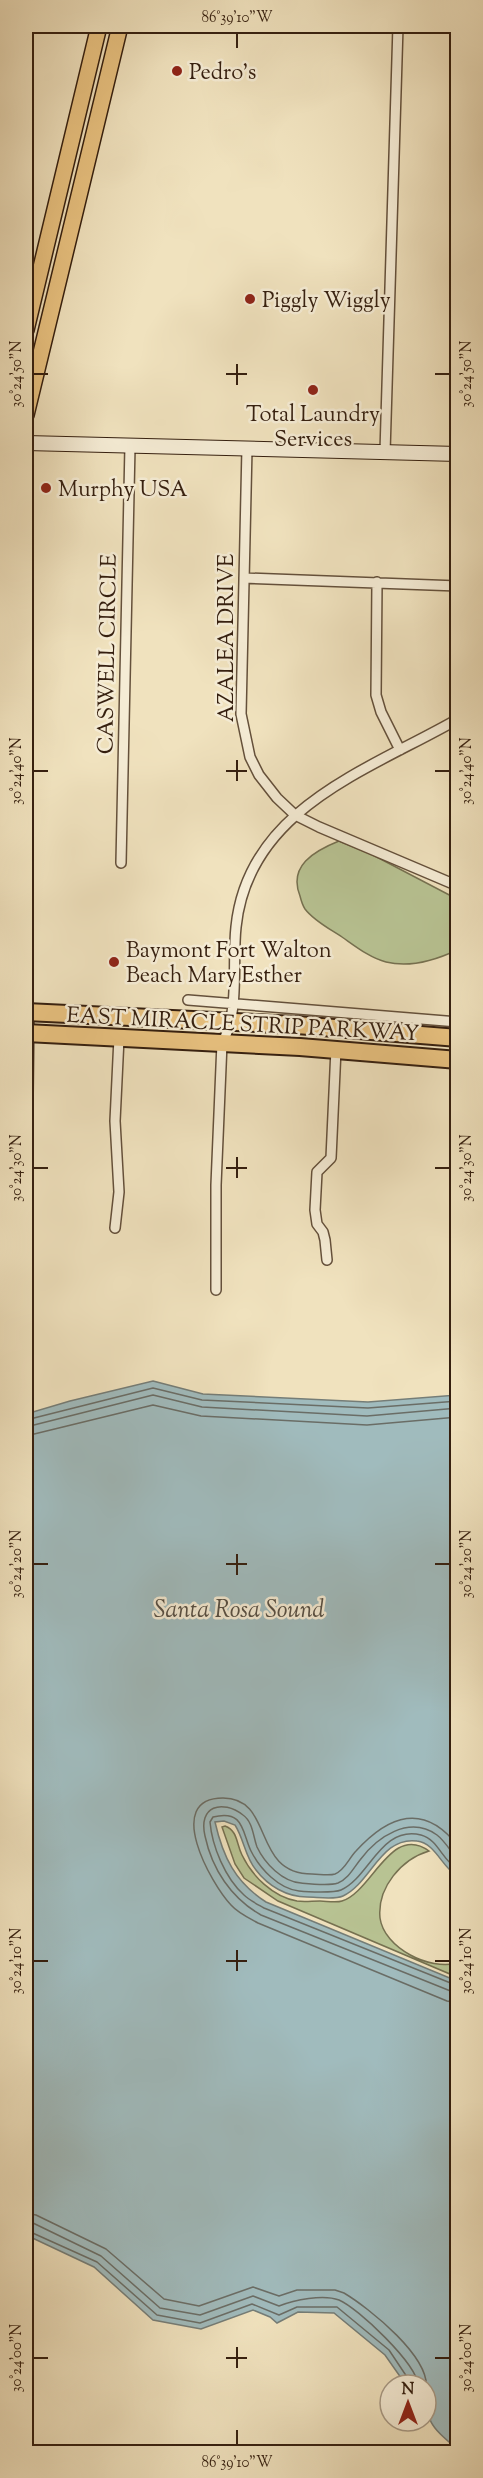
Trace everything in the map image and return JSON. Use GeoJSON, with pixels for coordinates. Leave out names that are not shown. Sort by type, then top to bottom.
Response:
{"type":"FeatureCollection","features":[{"type":"Feature","properties":{"kind":"highway","name":"EAST MIRACLE STRIP PARKWAY"},"geometry":{"type":"LineString","coordinates":[[27,1012],[231,1022],[458,1038]]}},
{"type":"Feature","properties":{"kind":"highway","name":"EAST MIRACLE STRIP PARKWAY"},"geometry":{"type":"LineString","coordinates":[[27,1034],[336,1049],[458,1060]]}},
{"type":"Feature","properties":{"kind":"main road"},"geometry":{"type":"LineString","coordinates":[[26,330],[99,26]]}},
{"type":"Feature","properties":{"kind":"main road"},"geometry":{"type":"LineString","coordinates":[[26,416],[120,26]]}},
{"type":"Feature","properties":{"kind":"street"},"geometry":{"type":"LineString","coordinates":[[385,452],[398,26]]}},
{"type":"Feature","properties":{"kind":"street"},"geometry":{"type":"LineString","coordinates":[[26,443],[458,454]]}},
{"type":"Feature","properties":{"kind":"street","name":"CASWELL CIRCLE"},"geometry":{"type":"LineString","coordinates":[[121,863],[130,446]]}},
{"type":"Feature","properties":{"kind":"street","name":"AZALEA DRIVE"},"geometry":{"type":"LineString","coordinates":[[248,448],[241,704],[243,733],[250,757],[277,798],[295,814],[319,827],[458,886]]}},
{"type":"Feature","properties":{"kind":"street"},"geometry":{"type":"LineString","coordinates":[[244,578],[458,586]]}},
{"type":"Feature","properties":{"kind":"street"},"geometry":{"type":"LineString","coordinates":[[377,582],[376,695],[381,712],[400,750]]}},
{"type":"Feature","properties":{"kind":"street"},"geometry":{"type":"LineString","coordinates":[[216,1290],[216,1185],[222,1043],[231,1022],[236,925],[243,895],[260,857],[285,823],[295,814],[319,795],[458,719]]}},
{"type":"Feature","properties":{"kind":"street"},"geometry":{"type":"LineString","coordinates":[[188,1000],[458,1022]]}},
{"type":"Feature","properties":{"kind":"street"},"geometry":{"type":"LineString","coordinates":[[26,1106],[28,1093],[27,1012]]}},
{"type":"Feature","properties":{"kind":"street"},"geometry":{"type":"LineString","coordinates":[[115,1228],[118,1192],[115,1120],[118,1038]]}},
{"type":"Feature","properties":{"kind":"street"},"geometry":{"type":"LineString","coordinates":[[327,1260],[323,1232],[315,1218],[316,1177],[321,1167],[331,1158],[336,1049]]}},
{"type":"Feature","properties":{"kind":"green space"},"geometry":{"type":"Polygon","coordinates":[[[339,841],[371,854],[457,899],[457,950],[423,962],[395,964],[386,962],[374,958],[313,917],[302,903],[297,885],[300,868],[313,855],[339,841]]]}},
{"type":"Feature","properties":{"kind":"green space"},"geometry":{"type":"Polygon","coordinates":[[[225,1826],[235,1834],[246,1863],[257,1878],[280,1895],[297,1901],[342,1901],[353,1895],[393,1852],[404,1846],[416,1845],[429,1851],[410,1860],[393,1876],[383,1896],[380,1918],[383,1929],[399,1948],[434,1964],[457,1963],[457,1977],[278,1901],[244,1878],[235,1864],[222,1827],[225,1826]]]}},
{"type":"Feature","properties":{"kind":"water","name":"Santa Rosa Sound"},"geometry":{"type":"Polygon","coordinates":[[[153,1381],[203,1394],[368,1402],[457,1395],[457,1876],[429,1846],[417,1841],[405,1841],[385,1853],[353,1890],[343,1896],[325,1898],[292,1895],[272,1886],[256,1870],[235,1825],[224,1821],[215,1822],[226,1857],[232,1868],[246,1886],[266,1902],[457,1981],[457,2449],[438,2432],[438,2373],[398,2373],[385,2355],[334,2313],[298,2312],[277,2323],[270,2317],[253,2310],[201,2329],[153,2320],[94,2267],[26,2235],[26,1414],[153,1381]]]}},
{"type":"Feature","properties":{"kind":"place","name":"Pedro's"},"geometry":{"type":"Point","coordinates":[177,71]}},
{"type":"Feature","properties":{"kind":"place","name":"Piggly Wiggly"},"geometry":{"type":"Point","coordinates":[250,299]}},
{"type":"Feature","properties":{"kind":"place","name":"Total Laundry Services"},"geometry":{"type":"Point","coordinates":[313,390]}},
{"type":"Feature","properties":{"kind":"place","name":"Murphy USA"},"geometry":{"type":"Point","coordinates":[46,488]}},
{"type":"Feature","properties":{"kind":"place","name":"Baymont Fort Walton Beach Mary Esther"},"geometry":{"type":"Point","coordinates":[114,962]}}]}
